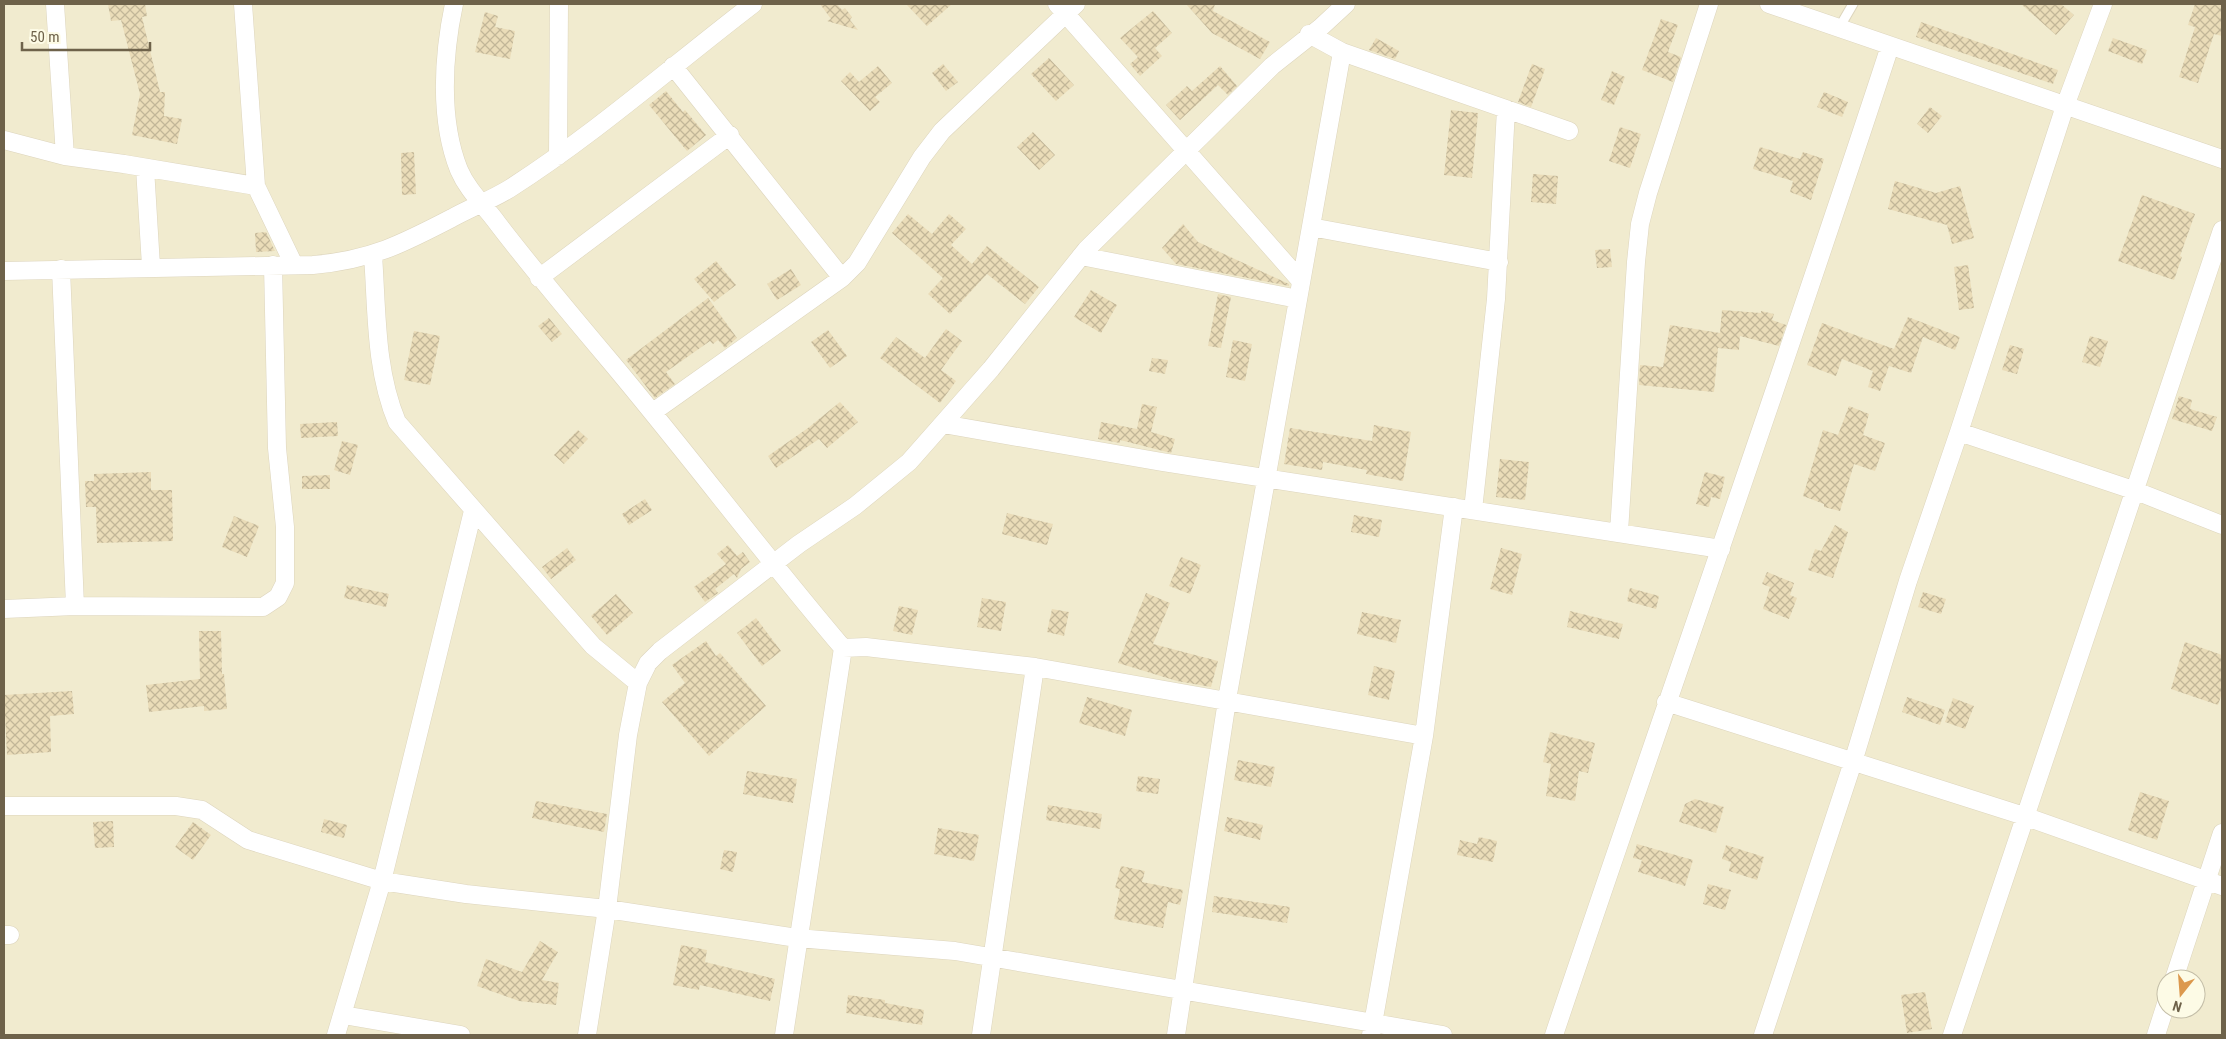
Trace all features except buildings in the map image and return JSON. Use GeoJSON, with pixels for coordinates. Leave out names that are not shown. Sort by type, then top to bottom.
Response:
{"type":"FeatureCollection","features":[{"type":"Feature","properties":{"kind":"street"},"geometry":{"type":"LineString","coordinates":[[55,4],[65,156]]}},
{"type":"Feature","properties":{"kind":"street"},"geometry":{"type":"LineString","coordinates":[[243,4],[256,186],[294,265]]}},
{"type":"Feature","properties":{"kind":"street"},"geometry":{"type":"LineString","coordinates":[[454,4],[447,44],[447,129],[460,172],[470,191],[482,202],[539,278],[653,412],[773,566],[843,648],[797,938],[784,1035]]}},
{"type":"Feature","properties":{"kind":"street"},"geometry":{"type":"LineString","coordinates":[[558,156],[559,4]]}},
{"type":"Feature","properties":{"kind":"street"},"geometry":{"type":"LineString","coordinates":[[4,271],[151,266],[294,265],[337,263],[373,255],[412,239],[507,190],[558,156],[753,4]]}},
{"type":"Feature","properties":{"kind":"street"},"geometry":{"type":"LineString","coordinates":[[587,1035],[606,909],[628,735],[638,683],[648,663],[660,651],[773,566],[799,544],[855,506],[909,462],[991,369],[1081,256],[1272,66],[1309,34],[1320,28],[1346,4]]}},
{"type":"Feature","properties":{"kind":"street"},"geometry":{"type":"LineString","coordinates":[[1619,532],[1640,224],[1648,193],[1708,4]]}},
{"type":"Feature","properties":{"kind":"street"},"geometry":{"type":"LineString","coordinates":[[1769,4],[2222,159]]}},
{"type":"Feature","properties":{"kind":"street"},"geometry":{"type":"LineString","coordinates":[[1763,1035],[1853,762],[1908,581],[1959,432],[2065,106],[2103,4]]}},
{"type":"Feature","properties":{"kind":"street"},"geometry":{"type":"LineString","coordinates":[[653,412],[842,278],[857,264],[922,157],[942,131],[1066,7],[1186,151],[1300,280]]}},
{"type":"Feature","properties":{"kind":"street"},"geometry":{"type":"LineString","coordinates":[[1309,34],[1342,52],[1569,131]]}},
{"type":"Feature","properties":{"kind":"street"},"geometry":{"type":"LineString","coordinates":[[1554,1035],[1666,702],[1721,549],[1890,46]]}},
{"type":"Feature","properties":{"kind":"street"},"geometry":{"type":"LineString","coordinates":[[1176,1035],[1226,701],[1342,52]]}},
{"type":"Feature","properties":{"kind":"street"},"geometry":{"type":"LineString","coordinates":[[673,66],[730,135],[842,278]]}},
{"type":"Feature","properties":{"kind":"street"},"geometry":{"type":"LineString","coordinates":[[1473,510],[1499,262],[1506,109]]}},
{"type":"Feature","properties":{"kind":"street"},"geometry":{"type":"LineString","coordinates":[[539,278],[730,135]]}},
{"type":"Feature","properties":{"kind":"street"},"geometry":{"type":"LineString","coordinates":[[4,140],[65,156],[256,186]]}},
{"type":"Feature","properties":{"kind":"street"},"geometry":{"type":"LineString","coordinates":[[145,168],[151,266]]}},
{"type":"Feature","properties":{"kind":"street"},"geometry":{"type":"LineString","coordinates":[[1311,227],[1499,262]]}},
{"type":"Feature","properties":{"kind":"street"},"geometry":{"type":"LineString","coordinates":[[1952,1035],[2222,230]]}},
{"type":"Feature","properties":{"kind":"street"},"geometry":{"type":"LineString","coordinates":[[373,255],[381,363],[386,396],[397,422],[593,646],[638,683]]}},
{"type":"Feature","properties":{"kind":"street"},"geometry":{"type":"LineString","coordinates":[[1081,256],[1298,299]]}},
{"type":"Feature","properties":{"kind":"street"},"geometry":{"type":"LineString","coordinates":[[4,609],[75,606],[263,606],[278,598],[285,583],[284,527],[277,448],[272,265]]}},
{"type":"Feature","properties":{"kind":"street"},"geometry":{"type":"LineString","coordinates":[[61,270],[75,606]]}},
{"type":"Feature","properties":{"kind":"street"},"geometry":{"type":"LineString","coordinates":[[942,424],[1266,479],[1721,549]]}},
{"type":"Feature","properties":{"kind":"street"},"geometry":{"type":"LineString","coordinates":[[1959,432],[2136,491],[2222,525]]}},
{"type":"Feature","properties":{"kind":"street"},"geometry":{"type":"LineString","coordinates":[[1372,1029],[1424,736],[1454,507]]}},
{"type":"Feature","properties":{"kind":"street"},"geometry":{"type":"LineString","coordinates":[[336,1035],[344,1015],[382,880],[473,511]]}},
{"type":"Feature","properties":{"kind":"street"},"geometry":{"type":"LineString","coordinates":[[843,648],[866,648],[1035,667],[1424,736]]}},
{"type":"Feature","properties":{"kind":"street"},"geometry":{"type":"LineString","coordinates":[[981,1035],[1035,667]]}},
{"type":"Feature","properties":{"kind":"street"},"geometry":{"type":"LineString","coordinates":[[1666,702],[2026,817],[2215,883]]}},
{"type":"Feature","properties":{"kind":"street"},"geometry":{"type":"LineString","coordinates":[[4,806],[176,806],[202,810],[248,840],[382,880],[466,894],[606,909],[797,938],[955,951],[1182,990],[1372,1029],[1443,1035]]}},
{"type":"Feature","properties":{"kind":"street"},"geometry":{"type":"LineString","coordinates":[[2178,969],[2215,883],[2222,833]]}},
{"type":"Feature","properties":{"kind":"street"},"geometry":{"type":"LineString","coordinates":[[344,1015],[461,1035]]}},
{"type":"Feature","properties":{"kind":"street"},"geometry":{"type":"LineString","coordinates":[[2156,1035],[2161,1019]]}},
{"type":"Feature","properties":{"kind":"lane"},"geometry":{"type":"LineString","coordinates":[[1840,28],[1853,4]]}},
{"type":"Feature","properties":{"kind":"shaded area"},"geometry":{"type":"Polygon","coordinates":[[[4,4],[2222,4],[2222,1035],[4,1035],[4,4]]]}}]}
